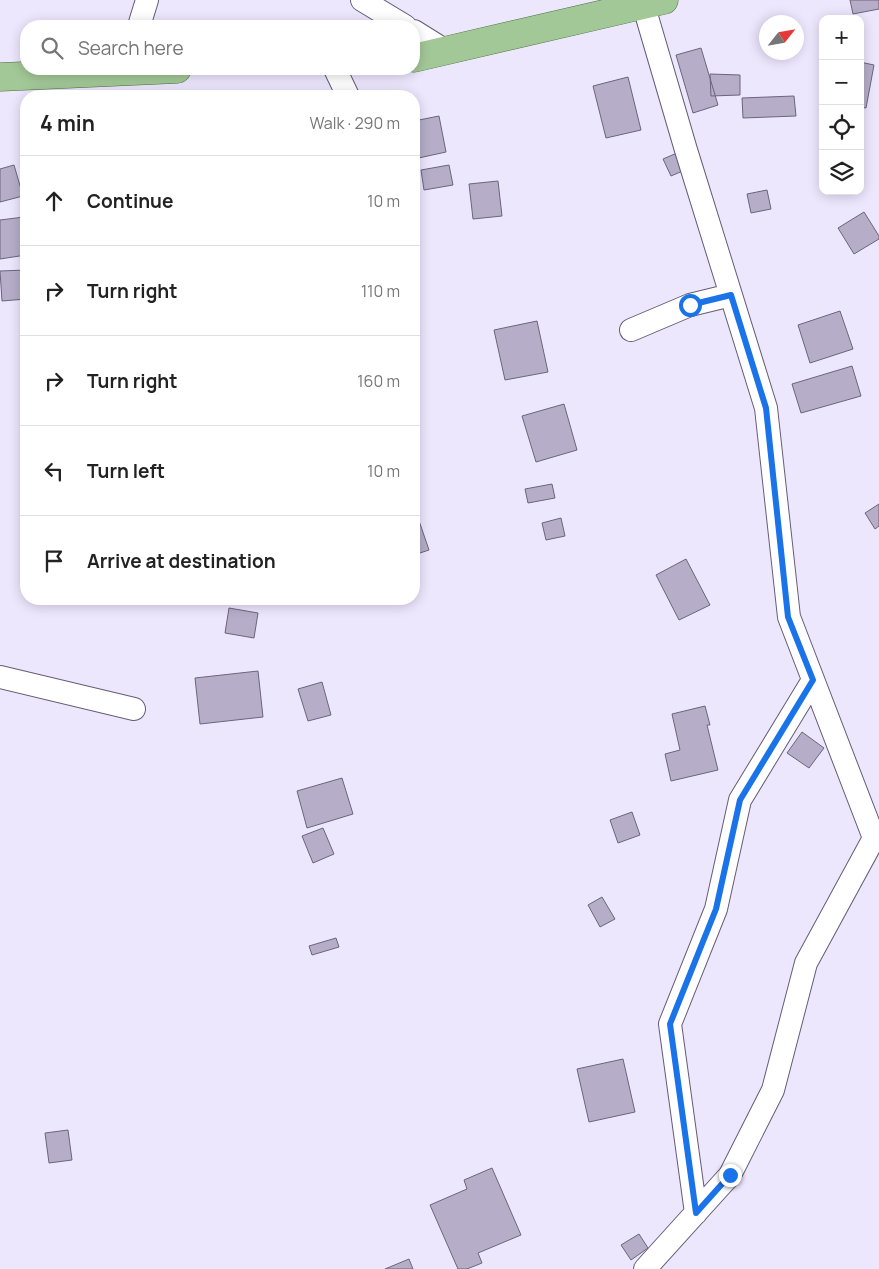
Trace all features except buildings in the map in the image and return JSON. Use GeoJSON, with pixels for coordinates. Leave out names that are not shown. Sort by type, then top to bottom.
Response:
{"type":"FeatureCollection","features":[{"type":"Feature","properties":{"kind":"main road"},"geometry":{"type":"LineString","coordinates":[[420,57],[649,2]]}},
{"type":"Feature","properties":{"kind":"main road"},"geometry":{"type":"LineString","coordinates":[[0,77],[36,75]]}},
{"type":"Feature","properties":{"kind":"street"},"geometry":{"type":"LineString","coordinates":[[141,20],[147,0]]}},
{"type":"Feature","properties":{"kind":"street"},"geometry":{"type":"LineString","coordinates":[[362,0],[395,20]]}},
{"type":"Feature","properties":{"kind":"street"},"geometry":{"type":"LineString","coordinates":[[645,1269],[730,1175],[773,1090],[806,963],[874,838],[788,617],[766,408],[731,295],[649,2]]}},
{"type":"Feature","properties":{"kind":"street"},"geometry":{"type":"LineString","coordinates":[[420,35],[446,51]]}},
{"type":"Feature","properties":{"kind":"street"},"geometry":{"type":"LineString","coordinates":[[338,75],[345,90]]}},
{"type":"Feature","properties":{"kind":"street"},"geometry":{"type":"LineString","coordinates":[[631,330],[690,305],[731,295]]}},
{"type":"Feature","properties":{"kind":"street"},"geometry":{"type":"LineString","coordinates":[[0,678],[134,709]]}},
{"type":"Feature","properties":{"kind":"street"},"geometry":{"type":"LineString","coordinates":[[696,1213],[670,1024],[716,909],[740,800],[813,680]]}},
{"type":"Feature","properties":{"kind":"route"},"geometry":{"type":"LineString","coordinates":[[690,305],[731,295],[766,408],[788,617],[813,680],[740,800],[716,909],[670,1024],[696,1213],[730,1175]]}}]}
